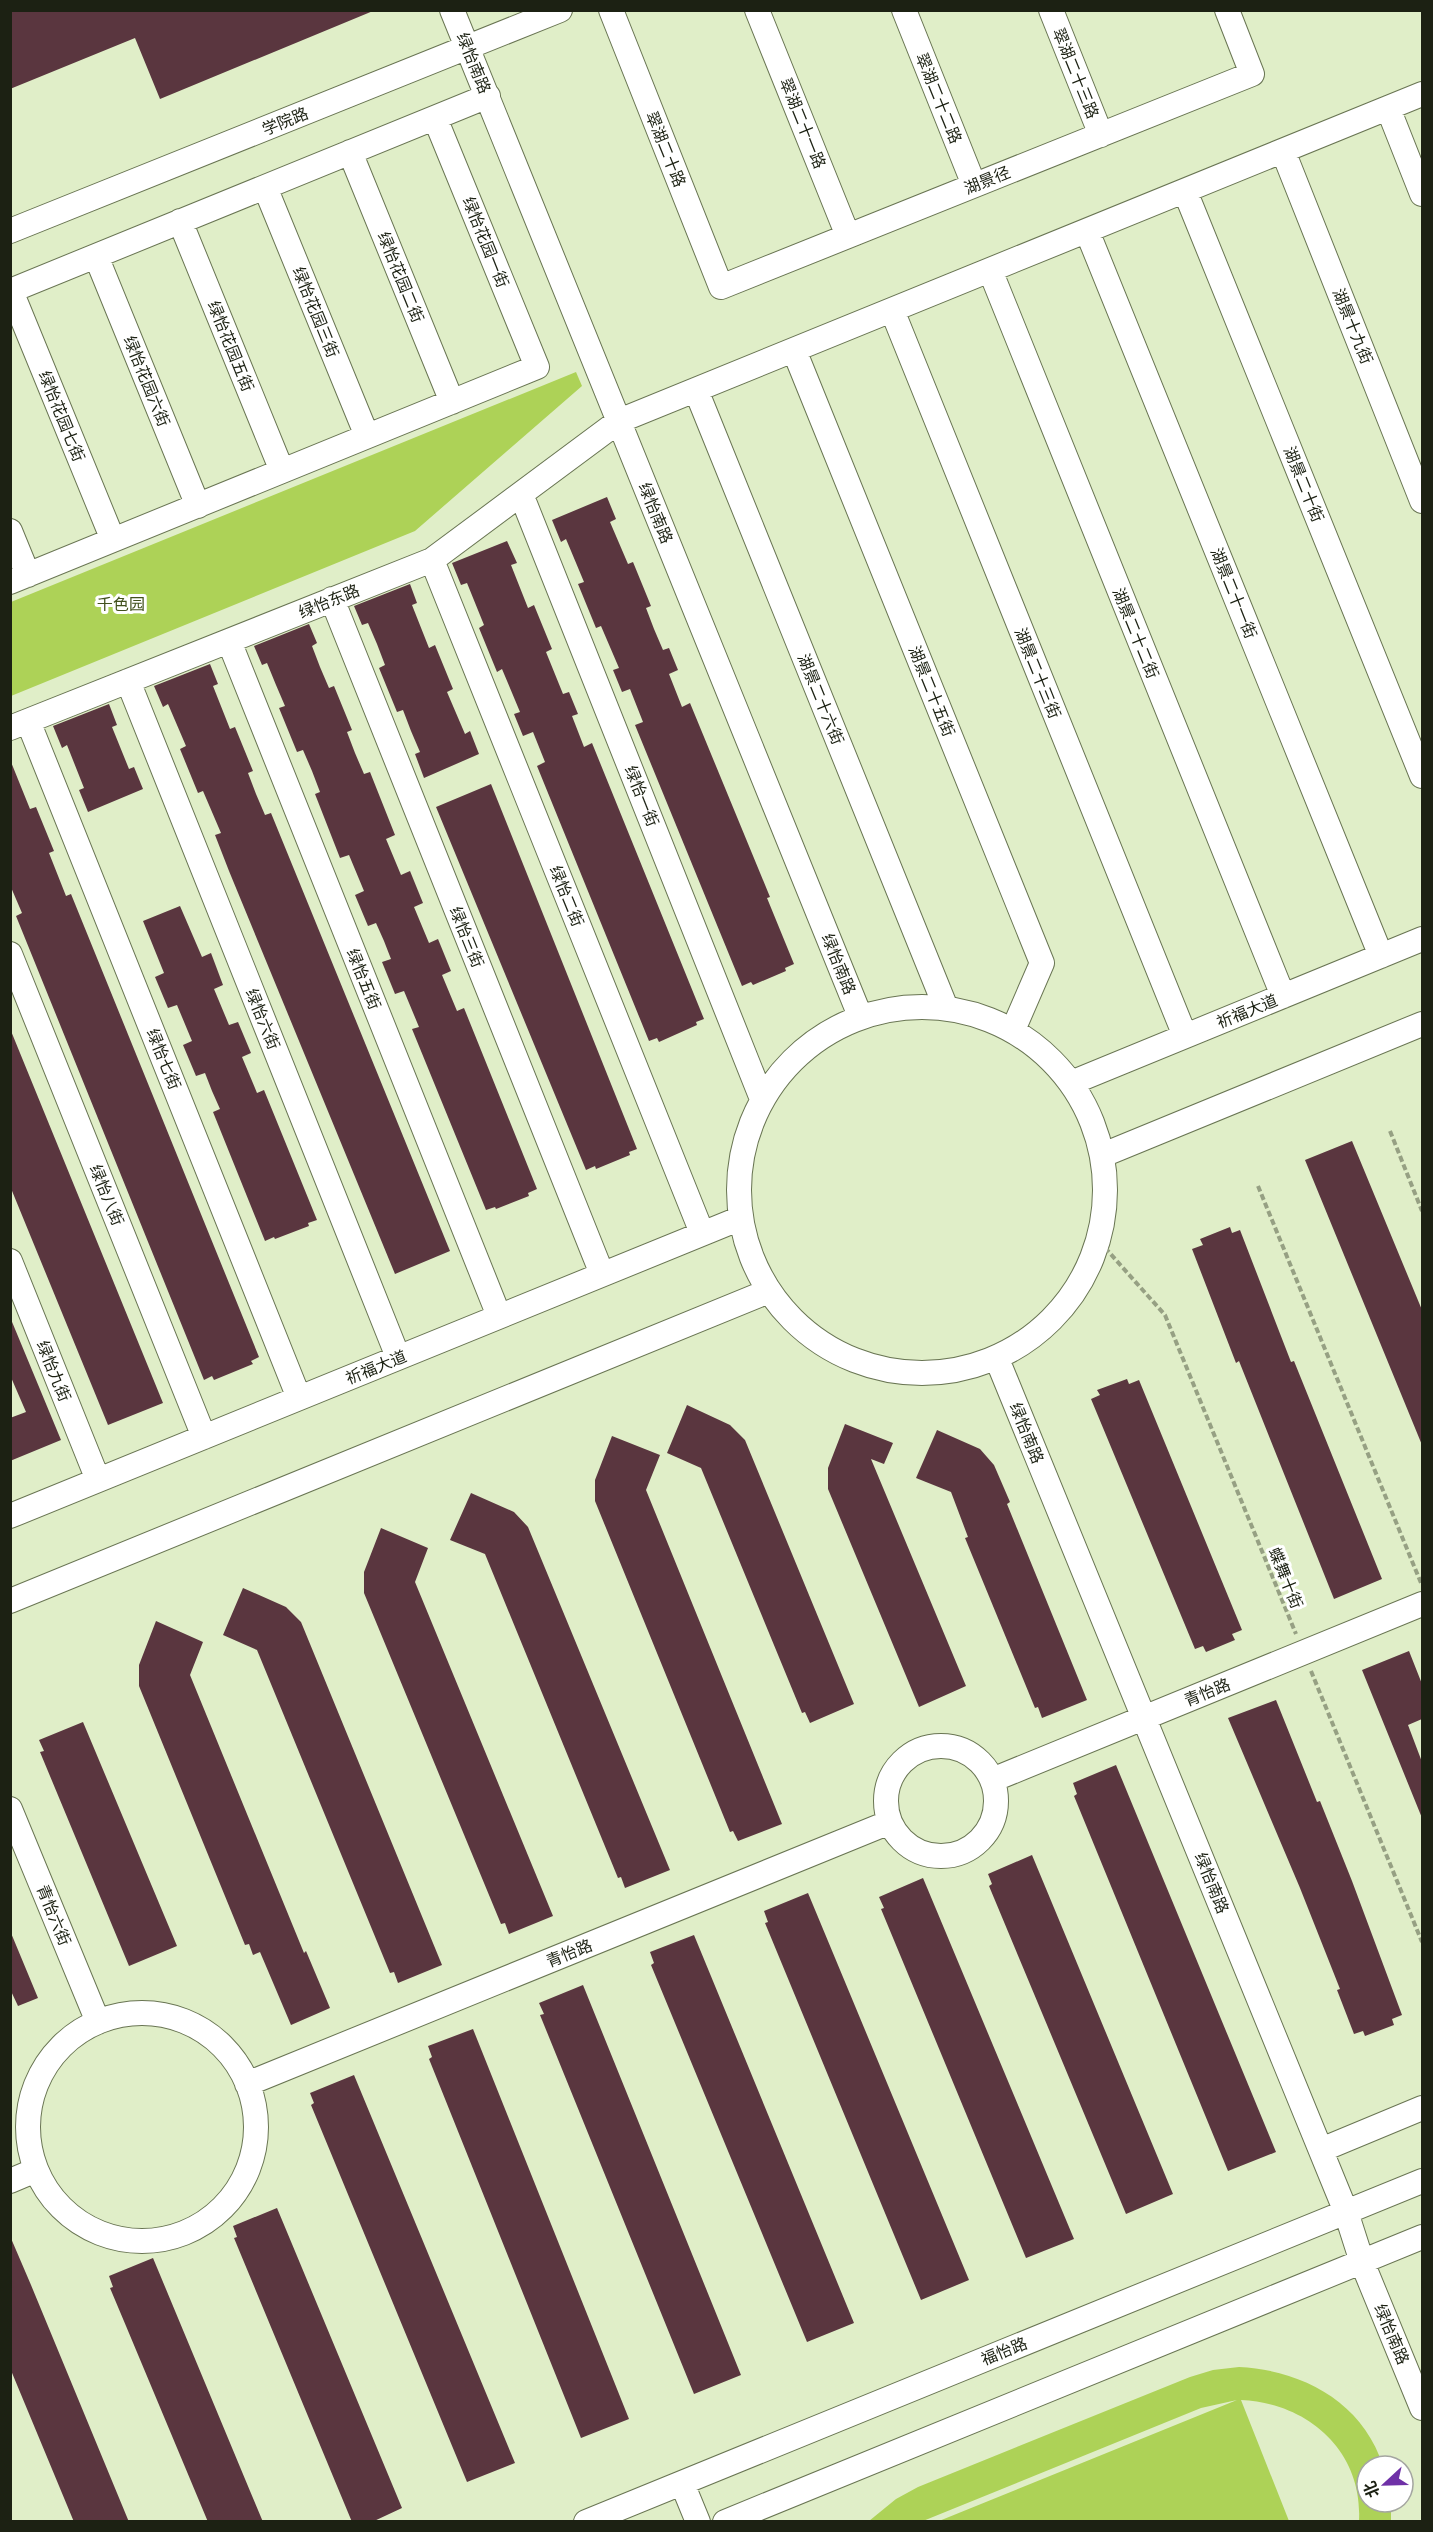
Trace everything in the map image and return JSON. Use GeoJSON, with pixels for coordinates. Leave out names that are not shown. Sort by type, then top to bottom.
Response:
{"type":"FeatureCollection","features":[{"type":"Feature","properties":{"kind":"street","name":"绿怡南路"},"geometry":{"type":"LineString","coordinates":[[452,10],[860,1016]]}},
{"type":"Feature","properties":{"kind":"street","name":"学院路"},"geometry":{"type":"LineString","coordinates":[[10,231],[560,10]]}},
{"type":"Feature","properties":{"kind":"street","name":"翠湖二十路"},"geometry":{"type":"LineString","coordinates":[[611,10],[722,287]]}},
{"type":"Feature","properties":{"kind":"street","name":"翠湖二十一路"},"geometry":{"type":"LineString","coordinates":[[757,10],[848,236]]}},
{"type":"Feature","properties":{"kind":"street","name":"翠湖二十二路"},"geometry":{"type":"LineString","coordinates":[[904,10],[974,185]]}},
{"type":"Feature","properties":{"kind":"street","name":"翠湖二十三路"},"geometry":{"type":"LineString","coordinates":[[1051,10],[1101,135]]}},
{"type":"Feature","properties":{"kind":"street","name":"湖景径"},"geometry":{"type":"LineString","coordinates":[[722,287],[1252,74],[1227,10]]}},
{"type":"Feature","properties":{"kind":"street","name":"绿怡东路"},"geometry":{"type":"LineString","coordinates":[[19,724],[432,560],[619,421],[1422,94]]}},
{"type":"Feature","properties":{"kind":"street"},"geometry":{"type":"LineString","coordinates":[[11,291],[488,96]]}},
{"type":"Feature","properties":{"kind":"street"},"geometry":{"type":"LineString","coordinates":[[1388,108],[1422,194]]}},
{"type":"Feature","properties":{"kind":"street","name":"绿怡花园一街"},"geometry":{"type":"LineString","coordinates":[[435,118],[537,367],[452,402]]}},
{"type":"Feature","properties":{"kind":"street","name":"湖景十九街"},"geometry":{"type":"LineString","coordinates":[[1283,151],[1422,501]]}},
{"type":"Feature","properties":{"kind":"street","name":"绿怡花园二街"},"geometry":{"type":"LineString","coordinates":[[350,152],[452,402]]}},
{"type":"Feature","properties":{"kind":"street","name":"绿怡花园三街"},"geometry":{"type":"LineString","coordinates":[[265,187],[367,436]]}},
{"type":"Feature","properties":{"kind":"street","name":"湖景二十街"},"geometry":{"type":"LineString","coordinates":[[1185,191],[1422,776]]}},
{"type":"Feature","properties":{"kind":"street","name":"绿怡花园五街"},"geometry":{"type":"LineString","coordinates":[[180,221],[282,471]]}},
{"type":"Feature","properties":{"kind":"street","name":"湖景二十一街"},"geometry":{"type":"LineString","coordinates":[[1087,231],[1381,956]]}},
{"type":"Feature","properties":{"kind":"street","name":"绿怡花园六街"},"geometry":{"type":"LineString","coordinates":[[96,256],[198,506]]}},
{"type":"Feature","properties":{"kind":"street","name":"湖景二十二街"},"geometry":{"type":"LineString","coordinates":[[990,270],[1283,996]]}},
{"type":"Feature","properties":{"kind":"street","name":"绿怡花园七街"},"geometry":{"type":"LineString","coordinates":[[11,291],[113,540]]}},
{"type":"Feature","properties":{"kind":"street","name":"湖景二十三街"},"geometry":{"type":"LineString","coordinates":[[892,310],[1185,1036]]}},
{"type":"Feature","properties":{"kind":"street","name":"湖景二十五街"},"geometry":{"type":"LineString","coordinates":[[794,350],[1042,963],[1013,1030]]}},
{"type":"Feature","properties":{"kind":"street","name":"湖景二十六街"},"geometry":{"type":"LineString","coordinates":[[696,390],[946,1008]]}},
{"type":"Feature","properties":{"kind":"street"},"geometry":{"type":"LineString","coordinates":[[10,531],[19,578],[452,402]]}},
{"type":"Feature","properties":{"kind":"street","name":"绿怡一街"},"geometry":{"type":"LineString","coordinates":[[521,494],[762,1099]]}},
{"type":"Feature","properties":{"kind":"street","name":"绿怡二街"},"geometry":{"type":"LineString","coordinates":[[432,560],[702,1233]]}},
{"type":"Feature","properties":{"kind":"street","name":"绿怡三街"},"geometry":{"type":"LineString","coordinates":[[332,599],[602,1274]]}},
{"type":"Feature","properties":{"kind":"street","name":"绿怡五街"},"geometry":{"type":"LineString","coordinates":[[229,641],[499,1316]]}},
{"type":"Feature","properties":{"kind":"street","name":"绿怡六街"},"geometry":{"type":"LineString","coordinates":[[128,681],[398,1357]]}},
{"type":"Feature","properties":{"kind":"street","name":"绿怡七街"},"geometry":{"type":"LineString","coordinates":[[19,724],[299,1398]]}},
{"type":"Feature","properties":{"kind":"street","name":"祈福大道"},"geometry":{"type":"LineString","coordinates":[[1071,1083],[1422,939]]}},
{"type":"Feature","properties":{"kind":"street","name":"绿怡八街"},"geometry":{"type":"LineString","coordinates":[[10,954],[204,1437]]}},
{"type":"Feature","properties":{"kind":"street"},"geometry":{"type":"LineString","coordinates":[[903,1007],[946,1008],[981,1016],[1013,1030],[1045,1053],[1071,1083],[1090,1117],[1102,1155],[1106,1198],[1099,1241],[1084,1278],[1061,1311],[1032,1339],[997,1359],[962,1371],[926,1375],[889,1372],[853,1361],[821,1344],[792,1320],[769,1291],[751,1256],[741,1218],[739,1177],[746,1137],[762,1099],[788,1064],[821,1036],[860,1016],[903,1007]]}},
{"type":"Feature","properties":{"kind":"street"},"geometry":{"type":"LineString","coordinates":[[1102,1155],[1422,1024]]}},
{"type":"Feature","properties":{"kind":"street","name":"祈福大道"},"geometry":{"type":"LineString","coordinates":[[10,1516],[741,1218]]}},
{"type":"Feature","properties":{"kind":"street","name":"绿怡九街"},"geometry":{"type":"LineString","coordinates":[[10,1261],[98,1480]]}},
{"type":"Feature","properties":{"kind":"street"},"geometry":{"type":"LineString","coordinates":[[10,1601],[769,1291]]}},
{"type":"Feature","properties":{"kind":"street","name":"绿怡南路"},"geometry":{"type":"LineString","coordinates":[[997,1359],[1321,2150],[1346,2212],[1362,2262],[1422,2408]]}},
{"type":"Feature","properties":{"kind":"street","name":"青怡路"},"geometry":{"type":"LineString","coordinates":[[992,1780],[1422,1604]]}},
{"type":"Feature","properties":{"kind":"street"},"geometry":{"type":"LineString","coordinates":[[940,1746],[965,1752],[976,1759],[992,1780],[995,1793],[993,1819],[978,1841],[962,1851],[942,1856],[917,1850],[906,1843],[891,1822],[886,1795],[890,1783],[895,1771],[914,1753],[940,1746]]}},
{"type":"Feature","properties":{"kind":"street","name":"青怡六街"},"geometry":{"type":"LineString","coordinates":[[10,1809],[98,2022]]}},
{"type":"Feature","properties":{"kind":"street","name":"青怡路"},"geometry":{"type":"LineString","coordinates":[[247,2084],[891,1822]]}},
{"type":"Feature","properties":{"kind":"street"},"geometry":{"type":"LineString","coordinates":[[137,2013],[157,2014],[176,2019],[203,2032],[226,2051],[247,2084],[255,2123],[254,2143],[242,2180],[232,2197],[218,2212],[185,2233],[146,2241],[107,2236],[72,2217],[45,2188],[36,2170],[28,2131],[33,2092],[41,2074],[58,2050],[81,2031],[98,2022],[137,2013]]}},
{"type":"Feature","properties":{"kind":"street"},"geometry":{"type":"LineString","coordinates":[[1321,2150],[1422,2108]]}},
{"type":"Feature","properties":{"kind":"street"},"geometry":{"type":"LineString","coordinates":[[10,2181],[36,2170]]}},
{"type":"Feature","properties":{"kind":"street","name":"福怡路"},"geometry":{"type":"LineString","coordinates":[[586,2522],[1422,2181]]}},
{"type":"Feature","properties":{"kind":"street"},"geometry":{"type":"LineString","coordinates":[[725,2522],[1422,2237]]}},
{"type":"Feature","properties":{"kind":"street"},"geometry":{"type":"LineString","coordinates":[[682,2483],[698,2522]]}},
{"type":"Feature","properties":{"kind":"path"},"geometry":{"type":"LineString","coordinates":[[1390,1131],[1422,1211]]}},
{"type":"Feature","properties":{"kind":"path"},"geometry":{"type":"LineString","coordinates":[[1258,1186],[1422,1586]]}},
{"type":"Feature","properties":{"kind":"path","name":"蝶舞十街"},"geometry":{"type":"LineString","coordinates":[[1099,1241],[1165,1315],[1422,1942]]}},
{"type":"Feature","properties":{"kind":"green space","name":"千色园"},"geometry":{"type":"Polygon","coordinates":[[[576,372],[582,386],[415,531],[11,696],[11,602],[576,372]]]}},
{"type":"Feature","properties":{"kind":"green space"},"geometry":{"type":"Polygon","coordinates":[[[1239,2367],[1262,2369],[1307,2383],[1345,2407],[1361,2424],[1378,2454],[1355,2454],[1355,2484],[1352,2473],[1341,2453],[1327,2435],[1309,2421],[1288,2410],[1265,2403],[1241,2400],[1289,2521],[939,2521],[1237,2400],[1201,2408],[923,2521],[869,2521],[896,2499],[918,2487],[1190,2377],[1213,2370],[1239,2367]]]}},
{"type":"Feature","properties":{"kind":"green space"},"geometry":{"type":"Polygon","coordinates":[[[1359,2514],[1391,2514],[1391,2521],[1359,2521],[1359,2514]]]}},
{"type":"Feature","properties":{"kind":"building"},"geometry":{"type":"Polygon","coordinates":[[[10,10],[373,11],[160,99],[135,38],[10,89],[10,10]]]}},
{"type":"Feature","properties":{"kind":"building"},"geometry":{"type":"Polygon","coordinates":[[[607,497],[616,519],[610,522],[628,564],[633,562],[651,606],[646,608],[663,650],[669,648],[678,670],[669,674],[682,707],[690,703],[770,897],[767,898],[794,964],[785,968],[786,971],[753,985],[751,982],[742,986],[635,725],[643,722],[630,689],[622,692],[613,670],[619,668],[601,626],[596,628],[578,584],[584,582],[566,539],[561,542],[552,520],[607,497]]]}},
{"type":"Feature","properties":{"kind":"building"},"geometry":{"type":"Polygon","coordinates":[[[507,541],[517,563],[511,565],[528,608],[534,605],[552,649],[546,652],[563,694],[569,692],[578,714],[572,716],[584,747],[592,743],[704,1019],[696,1022],[697,1025],[659,1042],[657,1038],[649,1041],[537,766],[545,762],[533,732],[523,736],[514,714],[520,712],[502,669],[497,672],[479,628],[484,625],[467,583],[461,585],[452,563],[507,541]]]}},
{"type":"Feature","properties":{"kind":"building"},"geometry":{"type":"Polygon","coordinates":[[[410,584],[417,603],[412,605],[429,648],[435,645],[453,689],[447,692],[465,734],[470,731],[479,754],[424,778],[415,754],[420,752],[403,710],[397,712],[379,668],[385,665],[377,644],[368,623],[362,625],[354,606],[410,584]]]}},
{"type":"Feature","properties":{"kind":"building"},"geometry":{"type":"Polygon","coordinates":[[[309,624],[317,643],[312,646],[320,667],[329,688],[334,686],[352,730],[347,732],[355,753],[364,774],[370,772],[395,835],[386,839],[401,875],[410,871],[423,903],[414,907],[429,943],[438,939],[451,971],[442,975],[457,1011],[464,1008],[537,1189],[528,1193],[529,1196],[496,1209],[495,1207],[486,1210],[412,1029],[419,1027],[404,991],[395,994],[382,962],[391,959],[384,941],[376,923],[368,926],[355,895],[364,891],[349,855],[340,858],[315,794],[320,792],[312,771],[303,750],[297,752],[279,708],[285,706],[267,663],[262,665],[254,646],[309,624]]]}},
{"type":"Feature","properties":{"kind":"building"},"geometry":{"type":"Polygon","coordinates":[[[210,664],[218,684],[213,686],[230,729],[235,727],[253,771],[248,773],[256,794],[265,815],[271,813],[450,1251],[395,1274],[229,871],[215,835],[221,833],[203,791],[198,793],[180,749],[186,746],[168,704],[163,707],[154,686],[210,664]]]}},
{"type":"Feature","properties":{"kind":"building"},"geometry":{"type":"Polygon","coordinates":[[[109,704],[117,725],[112,727],[129,769],[134,767],[143,789],[88,812],[79,790],[84,788],[67,745],[62,748],[53,726],[109,704]]]}},
{"type":"Feature","properties":{"kind":"building"},"geometry":{"type":"Polygon","coordinates":[[[11,762],[30,809],[36,807],[54,851],[49,853],[66,896],[71,894],[259,1357],[251,1361],[253,1364],[214,1380],[212,1376],[204,1380],[16,916],[22,913],[10,885],[11,762]]]}},
{"type":"Feature","properties":{"kind":"building"},"geometry":{"type":"Polygon","coordinates":[[[491,784],[637,1149],[629,1152],[630,1155],[596,1169],[595,1166],[586,1170],[436,807],[491,784]]]}},
{"type":"Feature","properties":{"kind":"building"},"geometry":{"type":"Polygon","coordinates":[[[180,906],[202,957],[211,953],[223,985],[214,989],[229,1025],[238,1022],[251,1053],[242,1057],[257,1093],[264,1090],[317,1220],[308,1223],[309,1226],[275,1239],[274,1237],[265,1241],[213,1112],[220,1109],[205,1073],[196,1076],[183,1045],[192,1041],[177,1005],[168,1008],[155,977],[164,973],[143,921],[180,906]]]}},
{"type":"Feature","properties":{"kind":"building"},"geometry":{"type":"Polygon","coordinates":[[[11,1031],[163,1403],[108,1425],[10,1186],[11,1031]]]}},
{"type":"Feature","properties":{"kind":"building"},"geometry":{"type":"Polygon","coordinates":[[[1352,1141],[1422,1310],[1422,1445],[1305,1160],[1352,1141]]]}},
{"type":"Feature","properties":{"kind":"building"},"geometry":{"type":"Polygon","coordinates":[[[1230,1227],[1232,1233],[1240,1230],[1291,1362],[1294,1361],[1382,1579],[1334,1599],[1239,1361],[1236,1363],[1192,1249],[1203,1245],[1200,1239],[1230,1227]]]}},
{"type":"Feature","properties":{"kind":"building"},"geometry":{"type":"Polygon","coordinates":[[[10,1317],[61,1440],[10,1461],[10,1418],[26,1412],[10,1375],[10,1317]]]}},
{"type":"Feature","properties":{"kind":"building"},"geometry":{"type":"Polygon","coordinates":[[[1127,1379],[1129,1384],[1139,1380],[1242,1630],[1232,1634],[1235,1640],[1206,1652],[1203,1646],[1195,1649],[1091,1399],[1100,1395],[1097,1390],[1127,1379]]]}},
{"type":"Feature","properties":{"kind":"building"},"geometry":{"type":"Polygon","coordinates":[[[687,1405],[730,1425],[745,1440],[854,1704],[810,1723],[805,1712],[802,1713],[701,1468],[667,1453],[687,1405]]]}},
{"type":"Feature","properties":{"kind":"building"},"geometry":{"type":"Polygon","coordinates":[[[845,1424],[893,1443],[884,1464],[871,1459],[966,1686],[919,1707],[828,1489],[828,1468],[845,1424]]]}},
{"type":"Feature","properties":{"kind":"building"},"geometry":{"type":"Polygon","coordinates":[[[937,1430],[980,1449],[994,1465],[1010,1502],[1007,1504],[1087,1700],[1042,1718],[1038,1707],[1035,1708],[965,1538],[968,1537],[951,1492],[916,1478],[937,1430]]]}},
{"type":"Feature","properties":{"kind":"building"},"geometry":{"type":"Polygon","coordinates":[[[612,1436],[660,1455],[646,1490],[782,1824],[738,1841],[733,1831],[730,1832],[595,1501],[595,1480],[612,1436]]]}},
{"type":"Feature","properties":{"kind":"building"},"geometry":{"type":"Polygon","coordinates":[[[471,1493],[514,1512],[528,1527],[670,1870],[625,1888],[621,1877],[618,1878],[485,1554],[450,1540],[471,1493]]]}},
{"type":"Feature","properties":{"kind":"building"},"geometry":{"type":"Polygon","coordinates":[[[381,1528],[428,1548],[415,1582],[553,1916],[509,1934],[505,1923],[501,1924],[364,1593],[364,1572],[381,1528]]]}},
{"type":"Feature","properties":{"kind":"building"},"geometry":{"type":"Polygon","coordinates":[[[243,1588],[286,1607],[301,1622],[442,1965],[398,1983],[394,1972],[390,1973],[257,1650],[223,1635],[243,1588]]]}},
{"type":"Feature","properties":{"kind":"building"},"geometry":{"type":"Polygon","coordinates":[[[156,1621],[203,1642],[190,1675],[304,1953],[306,1951],[330,2008],[291,2025],[260,1952],[253,1955],[249,1944],[245,1945],[139,1686],[139,1665],[156,1621]]]}},
{"type":"Feature","properties":{"kind":"building"},"geometry":{"type":"Polygon","coordinates":[[[1409,1651],[1422,1684],[1422,1719],[1408,1725],[1422,1762],[1422,1818],[1362,1670],[1409,1651]]]}},
{"type":"Feature","properties":{"kind":"building"},"geometry":{"type":"Polygon","coordinates":[[[1276,1700],[1352,1881],[1402,2015],[1392,2019],[1394,2025],[1365,2036],[1363,2031],[1354,2034],[1337,1990],[1340,1989],[1300,1888],[1228,1718],[1276,1700]]]}},
{"type":"Feature","properties":{"kind":"building"},"geometry":{"type":"Polygon","coordinates":[[[83,1722],[177,1946],[129,1966],[40,1752],[44,1751],[39,1740],[83,1722]]]}},
{"type":"Feature","properties":{"kind":"building"},"geometry":{"type":"Polygon","coordinates":[[[1116,1765],[1276,2152],[1228,2171],[1074,1796],[1077,1794],[1073,1783],[1116,1765]]]}},
{"type":"Feature","properties":{"kind":"building"},"geometry":{"type":"Polygon","coordinates":[[[1032,1855],[1173,2194],[1126,2214],[989,1886],[992,1884],[988,1874],[1032,1855]]]}},
{"type":"Feature","properties":{"kind":"building"},"geometry":{"type":"Polygon","coordinates":[[[923,1878],[1074,2239],[1026,2258],[881,1909],[884,1908],[879,1897],[923,1878]]]}},
{"type":"Feature","properties":{"kind":"building"},"geometry":{"type":"Polygon","coordinates":[[[808,1893],[969,2280],[921,2300],[765,1923],[768,1922],[764,1911],[808,1893]]]}},
{"type":"Feature","properties":{"kind":"building"},"geometry":{"type":"Polygon","coordinates":[[[11,1933],[38,1998],[18,2006],[10,1989],[11,1933]]]}},
{"type":"Feature","properties":{"kind":"building"},"geometry":{"type":"Polygon","coordinates":[[[694,1935],[854,2323],[807,2342],[651,1965],[654,1963],[650,1952],[694,1935]]]}},
{"type":"Feature","properties":{"kind":"building"},"geometry":{"type":"Polygon","coordinates":[[[583,1985],[741,2375],[694,2394],[540,2015],[544,2014],[539,2003],[583,1985]]]}},
{"type":"Feature","properties":{"kind":"building"},"geometry":{"type":"Polygon","coordinates":[[[473,2029],[629,2419],[581,2438],[429,2059],[432,2057],[428,2046],[473,2029]]]}},
{"type":"Feature","properties":{"kind":"building"},"geometry":{"type":"Polygon","coordinates":[[[354,2075],[515,2463],[467,2482],[311,2105],[314,2103],[310,2093],[354,2075]]]}},
{"type":"Feature","properties":{"kind":"building"},"geometry":{"type":"Polygon","coordinates":[[[277,2208],[402,2508],[372,2522],[352,2522],[234,2238],[237,2237],[233,2226],[277,2208]]]}},
{"type":"Feature","properties":{"kind":"building"},"geometry":{"type":"Polygon","coordinates":[[[10,2236],[129,2522],[74,2522],[10,2368],[10,2236]]]}},
{"type":"Feature","properties":{"kind":"building"},"geometry":{"type":"Polygon","coordinates":[[[153,2258],[263,2522],[208,2522],[110,2288],[113,2287],[109,2276],[153,2258]]]}}]}
